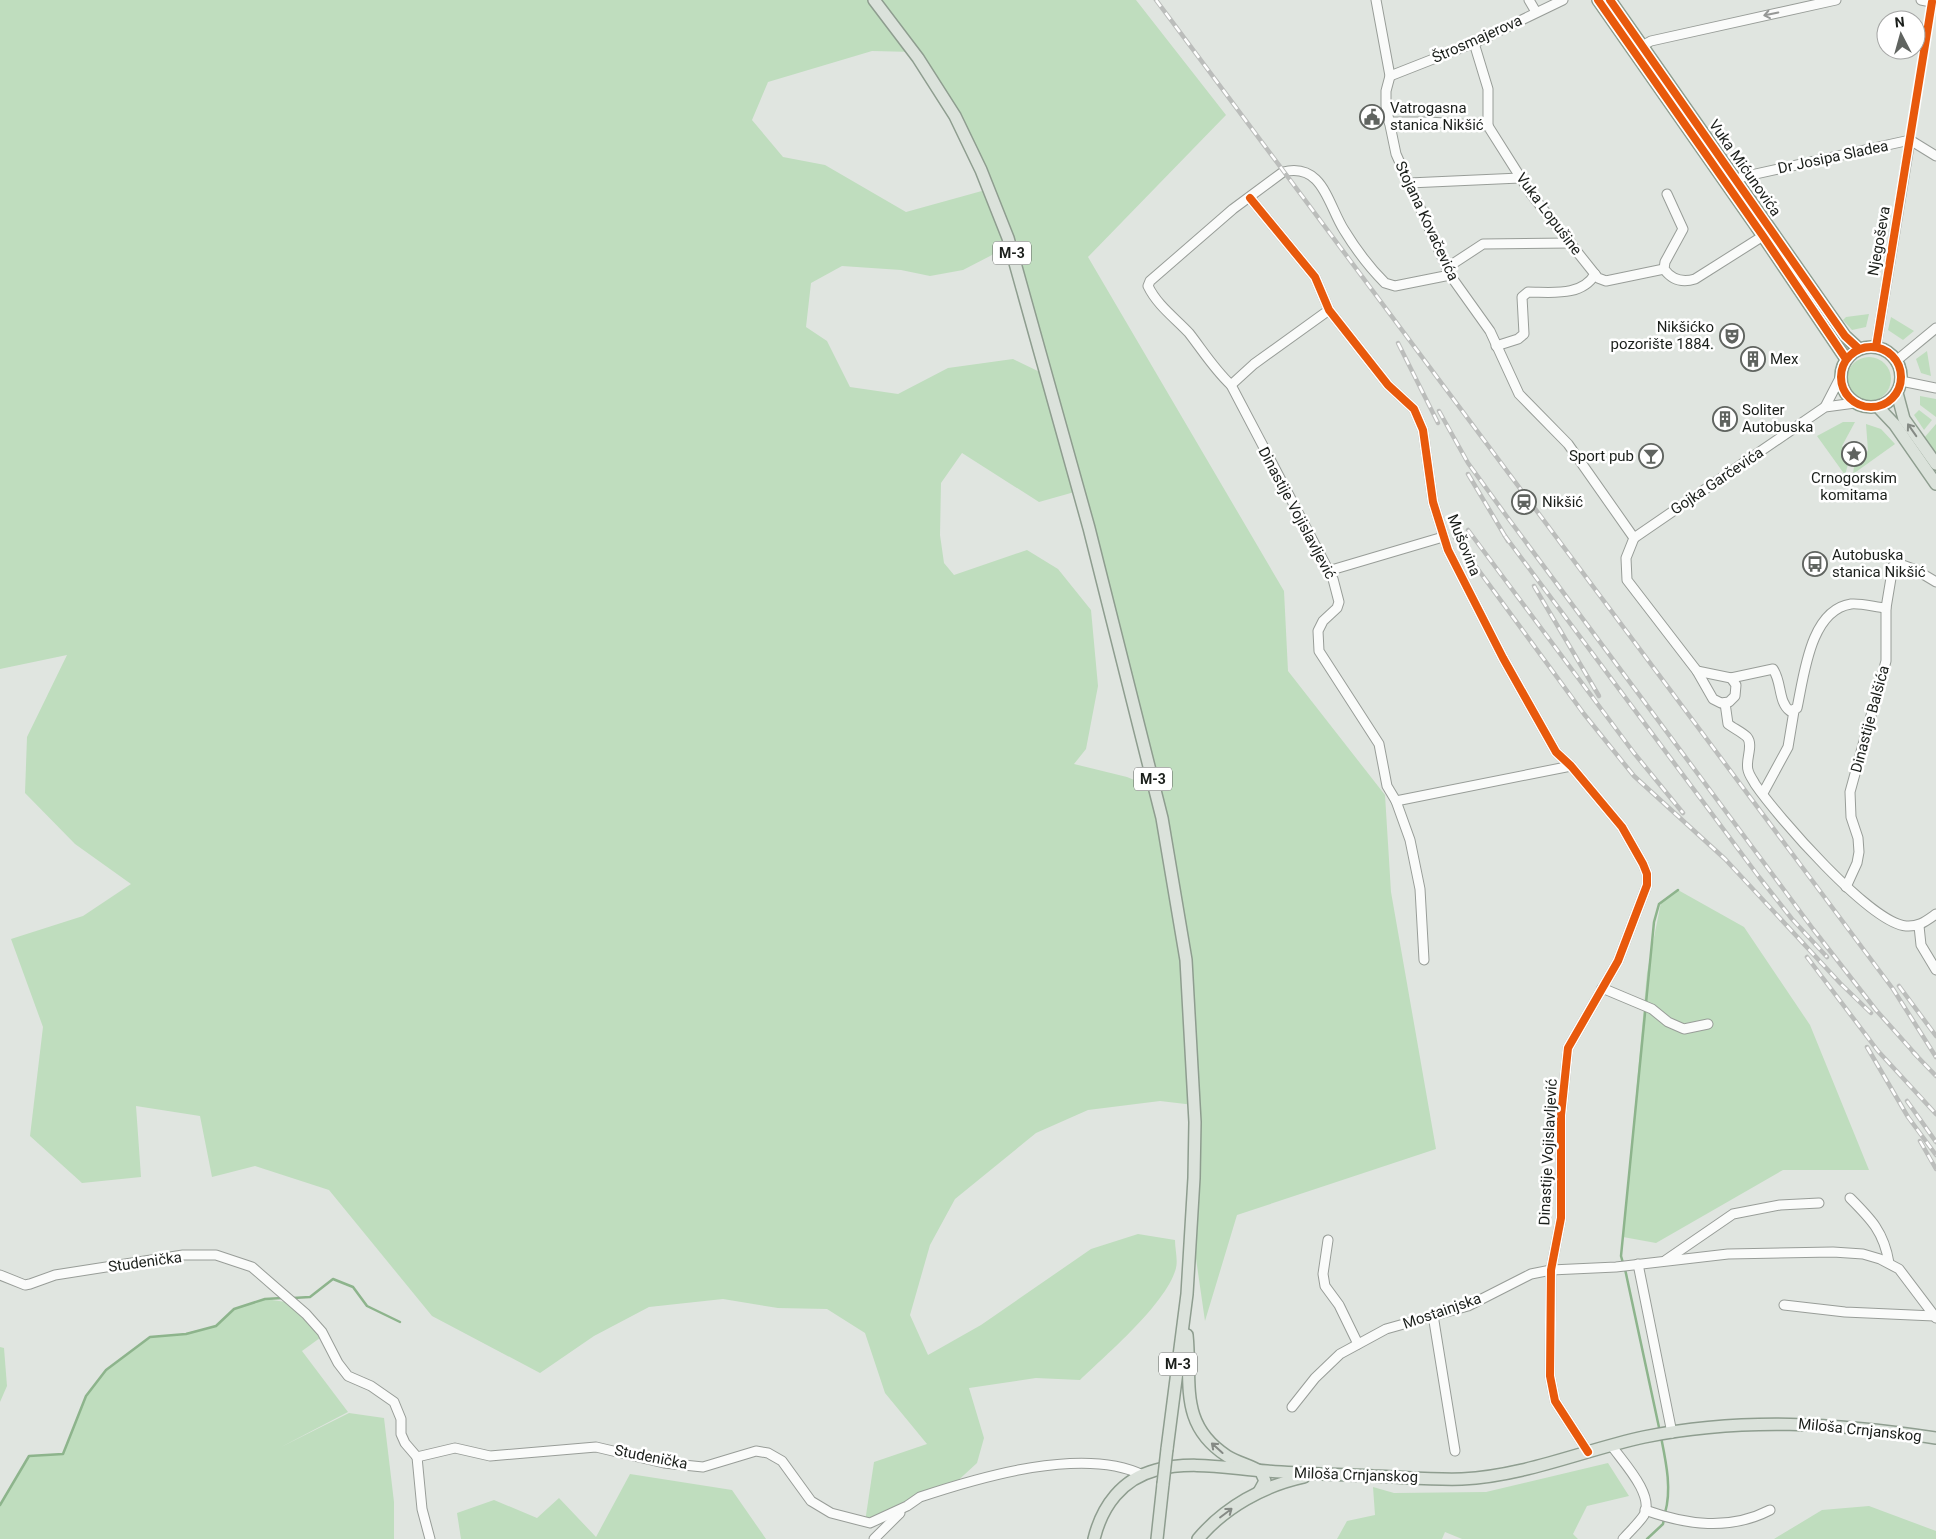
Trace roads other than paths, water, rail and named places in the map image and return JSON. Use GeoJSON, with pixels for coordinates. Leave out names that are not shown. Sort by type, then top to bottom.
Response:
{"type":"FeatureCollection","features":[{"type":"Feature","properties":{"kind":"main road","name":"M-3"},"geometry":{"type":"LineString","coordinates":[[874,0],[918,58],[950,109],[977,161],[1004,227],[1077,483],[1158,796],[1180,914],[1191,1020],[1195,1151],[1184,1322],[1157,1539]]}},
{"type":"Feature","properties":{"kind":"main road","name":"Vuka Mićunovića"},"geometry":{"type":"LineString","coordinates":[[1598,0],[1637,48],[1732,183],[1842,331],[1859,349]]}},
{"type":"Feature","properties":{"kind":"main road","name":"Vuka Mićunovića"},"geometry":{"type":"LineString","coordinates":[[1610,0],[1637,48]]}},
{"type":"Feature","properties":{"kind":"main road","name":"Vuka Mićunovića"},"geometry":{"type":"LineString","coordinates":[[1732,183],[1763,236],[1846,359]]}},
{"type":"Feature","properties":{"kind":"main road"},"geometry":{"type":"LineString","coordinates":[[1876,347],[1891,354],[1896,361],[1900,367],[1901,382],[1897,393],[1892,399],[1878,407],[1870,408],[1855,403],[1842,388],[1840,378],[1846,359],[1859,349],[1876,347]]}},
{"type":"Feature","properties":{"kind":"main road"},"geometry":{"type":"LineString","coordinates":[[1897,393],[1904,419],[1936,464]]}},
{"type":"Feature","properties":{"kind":"main road"},"geometry":{"type":"LineString","coordinates":[[1878,407],[1895,425],[1936,484]]}},
{"type":"Feature","properties":{"kind":"main road"},"geometry":{"type":"LineString","coordinates":[[1184,1322],[1188,1348],[1188,1397],[1198,1426],[1209,1441],[1225,1455],[1259,1470],[1265,1481],[1259,1492]]}},
{"type":"Feature","properties":{"kind":"main road","name":"Miloša Crnjanskog"},"geometry":{"type":"LineString","coordinates":[[1095,1538],[1100,1519],[1110,1501],[1124,1487],[1143,1475],[1173,1467],[1443,1479],[1478,1478],[1506,1473],[1648,1436],[1730,1426],[1782,1423],[1859,1427],[1936,1438]]}},
{"type":"Feature","properties":{"kind":"main road"},"geometry":{"type":"LineString","coordinates":[[1198,1539],[1226,1512],[1259,1492],[1291,1480],[1338,1474]]}},
{"type":"Feature","properties":{"kind":"main road"},"geometry":{"type":"LineString","coordinates":[[1151,1539],[1163,1488]]}},
{"type":"Feature","properties":{"kind":"street","name":"Stojana Kovačevića"},"geometry":{"type":"LineString","coordinates":[[1376,0],[1390,76],[1386,91],[1389,122],[1396,154],[1449,271],[1490,331],[1519,394],[1568,444],[1634,538]]}},
{"type":"Feature","properties":{"kind":"street"},"geometry":{"type":"LineString","coordinates":[[1529,0],[1536,12]]}},
{"type":"Feature","properties":{"kind":"street","name":"Štrosmajerova"},"geometry":{"type":"LineString","coordinates":[[1390,76],[1474,43],[1563,0]]}},
{"type":"Feature","properties":{"kind":"street"},"geometry":{"type":"LineString","coordinates":[[1637,48],[1661,38],[1836,0]]}},
{"type":"Feature","properties":{"kind":"street"},"geometry":{"type":"LineString","coordinates":[[1921,0],[1936,3]]}},
{"type":"Feature","properties":{"kind":"street"},"geometry":{"type":"LineString","coordinates":[[1389,122],[1429,122],[1488,126],[1488,88],[1474,43]]}},
{"type":"Feature","properties":{"kind":"street","name":"Vuka Lopušine"},"geometry":{"type":"LineString","coordinates":[[1488,126],[1520,178],[1595,274]]}},
{"type":"Feature","properties":{"kind":"street"},"geometry":{"type":"LineString","coordinates":[[1910,140],[1936,156]]}},
{"type":"Feature","properties":{"kind":"street","name":"Dr Josipa Sladea"},"geometry":{"type":"LineString","coordinates":[[1732,183],[1742,177],[1910,140]]}},
{"type":"Feature","properties":{"kind":"street","name":"Njegoševa"},"geometry":{"type":"LineString","coordinates":[[1876,347],[1910,140]]}},
{"type":"Feature","properties":{"kind":"street"},"geometry":{"type":"LineString","coordinates":[[1231,385],[1254,364],[1329,310],[1315,277],[1250,198],[1283,172],[1292,170],[1307,172],[1323,189],[1343,230],[1385,283],[1395,286],[1449,271],[1483,244],[1571,242]]}},
{"type":"Feature","properties":{"kind":"street"},"geometry":{"type":"LineString","coordinates":[[1410,183],[1520,178]]}},
{"type":"Feature","properties":{"kind":"street"},"geometry":{"type":"LineString","coordinates":[[1667,194],[1683,229],[1665,262],[1664,269],[1672,278],[1678,281],[1695,279],[1763,236]]}},
{"type":"Feature","properties":{"kind":"street","name":"Dinastije Vojislavljević"},"geometry":{"type":"LineString","coordinates":[[1250,198],[1233,209],[1150,281],[1148,286],[1161,305],[1189,334],[1208,362],[1231,385],[1328,571],[1339,602],[1337,608],[1323,621],[1318,631],[1319,651],[1379,744],[1388,786],[1396,801]]}},
{"type":"Feature","properties":{"kind":"street"},"geometry":{"type":"LineString","coordinates":[[1496,346],[1518,340],[1524,334],[1522,297],[1528,292],[1582,289],[1590,283],[1595,274],[1606,281],[1664,269]]}},
{"type":"Feature","properties":{"kind":"street","name":"Mušovina"},"geometry":{"type":"LineString","coordinates":[[1329,310],[1388,385],[1399,396],[1410,403],[1420,418],[1433,502],[1443,537],[1503,658],[1556,752],[1571,766]]}},
{"type":"Feature","properties":{"kind":"street"},"geometry":{"type":"LineString","coordinates":[[1896,361],[1936,328]]}},
{"type":"Feature","properties":{"kind":"street"},"geometry":{"type":"LineString","coordinates":[[1826,407],[1840,378]]}},
{"type":"Feature","properties":{"kind":"street"},"geometry":{"type":"LineString","coordinates":[[1901,382],[1936,388]]}},
{"type":"Feature","properties":{"kind":"street"},"geometry":{"type":"LineString","coordinates":[[1826,407],[1855,403]]}},
{"type":"Feature","properties":{"kind":"street","name":"Gojka Garčevića"},"geometry":{"type":"LineString","coordinates":[[1634,538],[1826,407]]}},
{"type":"Feature","properties":{"kind":"street"},"geometry":{"type":"LineString","coordinates":[[1328,571],[1443,537]]}},
{"type":"Feature","properties":{"kind":"street"},"geometry":{"type":"LineString","coordinates":[[1634,538],[1626,558],[1627,580],[1697,671],[1713,699],[1725,703]]}},
{"type":"Feature","properties":{"kind":"street","name":"Dinastije Balšića"},"geometry":{"type":"LineString","coordinates":[[1846,887],[1857,862],[1859,852],[1858,838],[1851,818],[1850,792],[1886,661],[1886,608],[1893,566],[1897,562],[1916,570],[1936,582]]}},
{"type":"Feature","properties":{"kind":"street"},"geometry":{"type":"LineString","coordinates":[[1763,793],[1788,747],[1794,711],[1813,639],[1828,614],[1851,604],[1886,608]]}},
{"type":"Feature","properties":{"kind":"street"},"geometry":{"type":"LineString","coordinates":[[1697,671],[1731,678],[1773,669],[1779,678],[1785,708],[1794,711]]}},
{"type":"Feature","properties":{"kind":"street"},"geometry":{"type":"LineString","coordinates":[[1725,703],[1735,696],[1736,685],[1731,678]]}},
{"type":"Feature","properties":{"kind":"street"},"geometry":{"type":"LineString","coordinates":[[1725,703],[1728,724],[1747,737],[1750,744],[1748,771],[1763,793],[1846,887],[1884,917],[1903,926],[1919,926],[1936,914]]}},
{"type":"Feature","properties":{"kind":"street"},"geometry":{"type":"LineString","coordinates":[[1424,960],[1420,889],[1410,840],[1396,801],[1571,766]]}},
{"type":"Feature","properties":{"kind":"street","name":"Dinastije Vojislavljević"},"geometry":{"type":"LineString","coordinates":[[1571,766],[1622,827],[1646,874],[1647,885],[1618,960],[1568,1048],[1561,1115],[1561,1218],[1551,1270],[1550,1376],[1555,1401],[1588,1452]]}},
{"type":"Feature","properties":{"kind":"street"},"geometry":{"type":"LineString","coordinates":[[1919,926],[1921,945],[1936,970]]}},
{"type":"Feature","properties":{"kind":"street"},"geometry":{"type":"LineString","coordinates":[[1602,988],[1632,1002],[1652,1008],[1668,1022],[1684,1029],[1708,1024]]}},
{"type":"Feature","properties":{"kind":"street"},"geometry":{"type":"LineString","coordinates":[[1850,1198],[1874,1222],[1886,1243],[1889,1263]]}},
{"type":"Feature","properties":{"kind":"street"},"geometry":{"type":"LineString","coordinates":[[1663,1261],[1733,1214],[1780,1205],[1819,1203]]}},
{"type":"Feature","properties":{"kind":"street"},"geometry":{"type":"LineString","coordinates":[[1328,1240],[1323,1274],[1325,1286],[1339,1305],[1358,1344]]}},
{"type":"Feature","properties":{"kind":"street"},"geometry":{"type":"LineString","coordinates":[[1668,1433],[1636,1264],[1728,1254],[1833,1252],[1863,1254],[1889,1263],[1899,1269],[1935,1317]]}},
{"type":"Feature","properties":{"kind":"street","name":"Studenička"},"geometry":{"type":"LineString","coordinates":[[0,1275],[25,1285],[55,1274],[183,1255],[216,1255],[252,1267],[293,1303],[322,1332],[338,1363],[348,1376],[371,1386],[394,1402],[401,1419],[401,1434],[405,1443],[417,1457],[455,1448],[490,1456],[596,1447],[664,1463],[703,1467],[756,1451],[768,1453],[782,1461],[811,1501],[831,1513],[870,1523],[908,1506],[920,1497],[945,1488],[990,1476],[1054,1464],[1116,1467],[1143,1475]]}},
{"type":"Feature","properties":{"kind":"street","name":"Mostainjska"},"geometry":{"type":"LineString","coordinates":[[1292,1407],[1316,1378],[1340,1354],[1386,1329],[1468,1306],[1531,1274],[1551,1270],[1616,1267],[1636,1264]]}},
{"type":"Feature","properties":{"kind":"street"},"geometry":{"type":"LineString","coordinates":[[1784,1305],[1845,1312],[1935,1317]]}},
{"type":"Feature","properties":{"kind":"street"},"geometry":{"type":"LineString","coordinates":[[1433,1315],[1454,1451]]}},
{"type":"Feature","properties":{"kind":"street"},"geometry":{"type":"LineString","coordinates":[[1611,1446],[1640,1486],[1647,1500],[1646,1510],[1623,1539]]}},
{"type":"Feature","properties":{"kind":"street"},"geometry":{"type":"LineString","coordinates":[[417,1457],[422,1510],[430,1539]]}},
{"type":"Feature","properties":{"kind":"street"},"geometry":{"type":"LineString","coordinates":[[874,1539],[908,1506]]}},
{"type":"Feature","properties":{"kind":"street"},"geometry":{"type":"LineString","coordinates":[[1646,1510],[1655,1514],[1708,1526],[1757,1517],[1770,1510]]}},
{"type":"Feature","properties":{"kind":"waterway"},"geometry":{"type":"LineString","coordinates":[[1623,1263],[1621,1256],[1654,922],[1659,904],[1678,890]]}},
{"type":"Feature","properties":{"kind":"waterway"},"geometry":{"type":"LineString","coordinates":[[1625,1269],[1660,1432]]}},
{"type":"Feature","properties":{"kind":"waterway"},"geometry":{"type":"LineString","coordinates":[[293,1298],[310,1297],[333,1279],[353,1287],[367,1306],[400,1322]]}},
{"type":"Feature","properties":{"kind":"waterway"},"geometry":{"type":"LineString","coordinates":[[0,1505],[29,1456],[63,1454],[86,1396],[106,1370],[150,1337],[186,1334],[216,1326],[234,1309],[265,1299],[282,1298]]}},
{"type":"Feature","properties":{"kind":"waterway"},"geometry":{"type":"LineString","coordinates":[[1661,1437],[1668,1485],[1665,1513]]}},
{"type":"Feature","properties":{"kind":"waterway"},"geometry":{"type":"LineString","coordinates":[[1647,1539],[1663,1524],[1664,1519]]}},
{"type":"Feature","properties":{"kind":"railway"},"geometry":{"type":"LineString","coordinates":[[1156,0],[1893,989],[1936,1057]]}},
{"type":"Feature","properties":{"kind":"railway"},"geometry":{"type":"LineString","coordinates":[[1398,343],[1438,423]]}},
{"type":"Feature","properties":{"kind":"railway"},"geometry":{"type":"LineString","coordinates":[[1439,411],[1468,463],[1505,514],[1813,929],[1876,1010],[1917,1056]]}},
{"type":"Feature","properties":{"kind":"railway"},"geometry":{"type":"LineString","coordinates":[[1468,474],[1508,541]]}},
{"type":"Feature","properties":{"kind":"railway"},"geometry":{"type":"LineString","coordinates":[[1468,530],[1634,753],[1683,813]]}},
{"type":"Feature","properties":{"kind":"railway"},"geometry":{"type":"LineString","coordinates":[[1505,536],[1759,877],[1792,919],[1827,957]]}},
{"type":"Feature","properties":{"kind":"railway"},"geometry":{"type":"LineString","coordinates":[[1455,538],[1584,714],[1634,776],[1725,859],[1840,983],[1871,1013]]}},
{"type":"Feature","properties":{"kind":"railway"},"geometry":{"type":"LineString","coordinates":[[1534,586],[1599,696]]}},
{"type":"Feature","properties":{"kind":"railway"},"geometry":{"type":"LineString","coordinates":[[1807,957],[1878,1051],[1936,1114]]}},
{"type":"Feature","properties":{"kind":"railway"},"geometry":{"type":"LineString","coordinates":[[1899,986],[1936,1036]]}},
{"type":"Feature","properties":{"kind":"railway"},"geometry":{"type":"LineString","coordinates":[[1867,1047],[1908,1117],[1936,1155]]}},
{"type":"Feature","properties":{"kind":"railway"},"geometry":{"type":"LineString","coordinates":[[1913,1052],[1936,1076]]}},
{"type":"Feature","properties":{"kind":"railway"},"geometry":{"type":"LineString","coordinates":[[1907,1101],[1936,1142]]}},
{"type":"Feature","properties":{"kind":"railway"},"geometry":{"type":"LineString","coordinates":[[1920,1141],[1936,1169]]}},
{"type":"Feature","properties":{"kind":"place","name":"Vatrogasna stanica Nikšić"},"geometry":{"type":"Point","coordinates":[1372,117]}},
{"type":"Feature","properties":{"kind":"place","name":"Nikšićko pozorište 1884."},"geometry":{"type":"Point","coordinates":[1732,336]}},
{"type":"Feature","properties":{"kind":"place","name":"Mex"},"geometry":{"type":"Point","coordinates":[1753,359]}},
{"type":"Feature","properties":{"kind":"place","name":"Soliter Autobuska"},"geometry":{"type":"Point","coordinates":[1725,419]}},
{"type":"Feature","properties":{"kind":"place","name":"Crnogorskim komitama"},"geometry":{"type":"Point","coordinates":[1854,454]}},
{"type":"Feature","properties":{"kind":"place","name":"Sport pub"},"geometry":{"type":"Point","coordinates":[1651,456]}},
{"type":"Feature","properties":{"kind":"place","name":"Nikšić"},"geometry":{"type":"Point","coordinates":[1524,502]}},
{"type":"Feature","properties":{"kind":"place","name":"Autobuska stanica Nikšić"},"geometry":{"type":"Point","coordinates":[1815,564]}}]}
